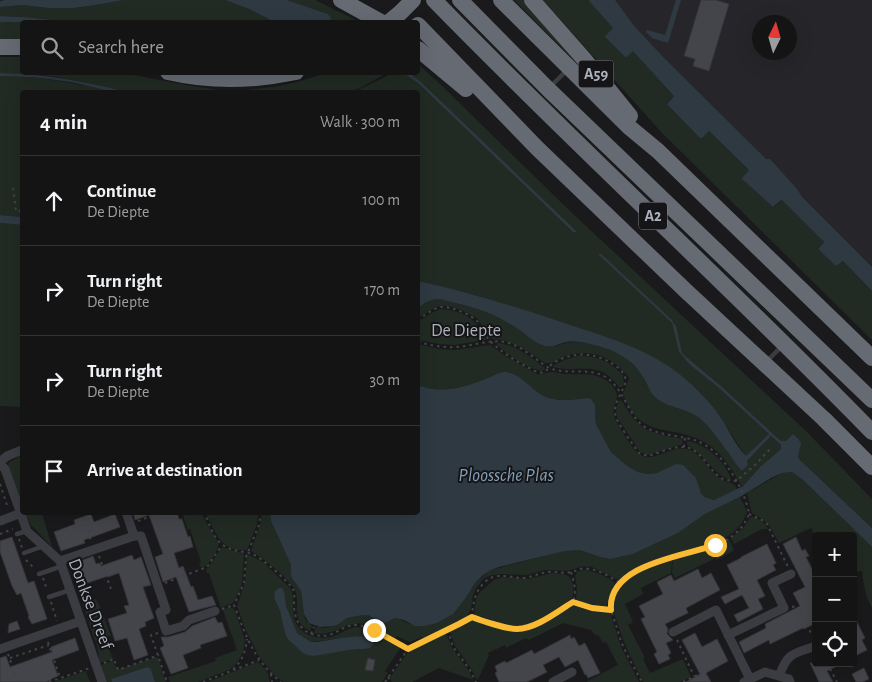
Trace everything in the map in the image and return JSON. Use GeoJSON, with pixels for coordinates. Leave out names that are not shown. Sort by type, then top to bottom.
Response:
{"type":"FeatureCollection","features":[{"type":"Feature","properties":{"kind":"highway"},"geometry":{"type":"LineString","coordinates":[[341,0],[377,20]]}},
{"type":"Feature","properties":{"kind":"highway"},"geometry":{"type":"LineString","coordinates":[[393,0],[413,20]]}},
{"type":"Feature","properties":{"kind":"highway"},"geometry":{"type":"LineString","coordinates":[[392,20],[413,0]]}},
{"type":"Feature","properties":{"kind":"highway","name":"A2"},"geometry":{"type":"LineString","coordinates":[[434,0],[872,432]]}},
{"type":"Feature","properties":{"kind":"highway","name":"A2"},"geometry":{"type":"LineString","coordinates":[[460,0],[548,89],[872,400]]}},
{"type":"Feature","properties":{"kind":"highway"},"geometry":{"type":"LineString","coordinates":[[501,0],[629,128],[658,151],[872,358]]}},
{"type":"Feature","properties":{"kind":"highway","name":"A59"},"geometry":{"type":"LineString","coordinates":[[532,0],[584,59],[658,151]]}},
{"type":"Feature","properties":{"kind":"highway","name":"A2"},"geometry":{"type":"LineString","coordinates":[[420,28],[537,148],[685,290],[824,419],[872,467]]}},
{"type":"Feature","properties":{"kind":"highway"},"geometry":{"type":"LineString","coordinates":[[0,47],[20,47]]}},
{"type":"Feature","properties":{"kind":"highway"},"geometry":{"type":"LineString","coordinates":[[420,51],[537,148]]}},
{"type":"Feature","properties":{"kind":"highway"},"geometry":{"type":"LineString","coordinates":[[188,75],[221,80],[245,80],[280,75]]}},
{"type":"Feature","properties":{"kind":"street"},"geometry":{"type":"LineString","coordinates":[[20,451],[7,456],[0,463],[5,469],[20,510]]}},
{"type":"Feature","properties":{"kind":"street"},"geometry":{"type":"LineString","coordinates":[[0,521],[20,513]]}},
{"type":"Feature","properties":{"kind":"street"},"geometry":{"type":"LineString","coordinates":[[22,515],[27,531]]}},
{"type":"Feature","properties":{"kind":"street"},"geometry":{"type":"LineString","coordinates":[[127,515],[134,536]]}},
{"type":"Feature","properties":{"kind":"street","name":"Donkse Dreef"},"geometry":{"type":"LineString","coordinates":[[27,531],[61,564],[102,682]]}},
{"type":"Feature","properties":{"kind":"street"},"geometry":{"type":"LineString","coordinates":[[61,564],[134,536],[141,536],[166,610],[160,612],[166,631],[183,626],[189,620],[215,611]]}},
{"type":"Feature","properties":{"kind":"street"},"geometry":{"type":"LineString","coordinates":[[728,635],[784,608],[772,583],[791,574]]}},
{"type":"Feature","properties":{"kind":"street"},"geometry":{"type":"LineString","coordinates":[[673,632],[716,610],[739,655],[747,681],[765,672],[780,676],[790,682]]}},
{"type":"Feature","properties":{"kind":"street"},"geometry":{"type":"LineString","coordinates":[[3,648],[81,621]]}},
{"type":"Feature","properties":{"kind":"street"},"geometry":{"type":"LineString","coordinates":[[780,676],[783,665],[790,655],[812,647]]}},
{"type":"Feature","properties":{"kind":"street"},"geometry":{"type":"LineString","coordinates":[[553,682],[572,672]]}},
{"type":"Feature","properties":{"kind":"lane"},"geometry":{"type":"LineString","coordinates":[[548,89],[569,68]]}},
{"type":"Feature","properties":{"kind":"lane"},"geometry":{"type":"LineString","coordinates":[[764,364],[784,344]]}},
{"type":"Feature","properties":{"kind":"lane"},"geometry":{"type":"LineString","coordinates":[[17,534],[27,531]]}},
{"type":"Feature","properties":{"kind":"lane"},"geometry":{"type":"LineString","coordinates":[[24,553],[44,546]]}},
{"type":"Feature","properties":{"kind":"lane"},"geometry":{"type":"LineString","coordinates":[[39,574],[61,564]]}},
{"type":"Feature","properties":{"kind":"lane"},"geometry":{"type":"LineString","coordinates":[[49,597],[70,590]]}},
{"type":"Feature","properties":{"kind":"path"},"geometry":{"type":"LineString","coordinates":[[13,188],[16,211],[20,212]]}},
{"type":"Feature","properties":{"kind":"path"},"geometry":{"type":"LineString","coordinates":[[420,319],[441,307],[461,312],[476,320],[491,342],[505,354],[537,372],[547,371],[559,361],[577,355],[589,354],[609,361],[624,374],[626,380],[615,408],[616,417],[639,453],[648,456],[668,450],[689,448],[722,478],[736,481],[772,447]]}},
{"type":"Feature","properties":{"kind":"path","name":"De Diepte"},"geometry":{"type":"LineString","coordinates":[[420,342],[454,347],[501,342],[517,347],[549,368],[565,372],[596,373],[603,376],[620,393],[632,414],[646,427],[662,433],[697,441],[711,449],[727,466],[739,486],[745,498],[749,514]]}},
{"type":"Feature","properties":{"kind":"path"},"geometry":{"type":"LineString","coordinates":[[684,447],[685,438]]}},
{"type":"Feature","properties":{"kind":"path"},"geometry":{"type":"LineString","coordinates":[[642,682],[623,647],[611,610],[611,600],[620,584],[630,575],[645,566],[715,545],[735,533],[746,521],[749,514],[767,524],[791,574]]}},
{"type":"Feature","properties":{"kind":"path"},"geometry":{"type":"LineString","coordinates":[[129,524],[154,515]]}},
{"type":"Feature","properties":{"kind":"path"},"geometry":{"type":"LineString","coordinates":[[204,515],[214,535],[222,545],[254,555],[264,561],[290,585],[294,592],[295,615],[298,624],[304,630],[319,636],[335,633],[352,626],[364,626],[408,649]]}},
{"type":"Feature","properties":{"kind":"path"},"geometry":{"type":"LineString","coordinates":[[260,515],[259,524],[247,553],[244,583],[234,605],[247,639],[259,660],[281,682]]}},
{"type":"Feature","properties":{"kind":"path"},"geometry":{"type":"LineString","coordinates":[[0,534],[15,528]]}},
{"type":"Feature","properties":{"kind":"path"},"geometry":{"type":"LineString","coordinates":[[158,585],[198,572],[207,567],[222,545]]}},
{"type":"Feature","properties":{"kind":"path"},"geometry":{"type":"LineString","coordinates":[[472,617],[474,596],[485,581],[499,576],[527,577],[545,572],[571,572],[578,569],[592,569],[620,584]]}},
{"type":"Feature","properties":{"kind":"path"},"geometry":{"type":"LineString","coordinates":[[385,682],[408,649],[472,617],[517,629],[545,619],[573,602],[576,594],[571,572]]}},
{"type":"Feature","properties":{"kind":"path"},"geometry":{"type":"LineString","coordinates":[[482,578],[485,581]]}},
{"type":"Feature","properties":{"kind":"path"},"geometry":{"type":"LineString","coordinates":[[573,602],[592,608],[611,610]]}},
{"type":"Feature","properties":{"kind":"path"},"geometry":{"type":"LineString","coordinates":[[215,611],[234,605]]}},
{"type":"Feature","properties":{"kind":"path"},"geometry":{"type":"LineString","coordinates":[[784,608],[797,606],[812,634]]}},
{"type":"Feature","properties":{"kind":"path"},"geometry":{"type":"LineString","coordinates":[[311,634],[314,627]]}},
{"type":"Feature","properties":{"kind":"path"},"geometry":{"type":"LineString","coordinates":[[448,630],[453,647],[470,670],[476,682]]}},
{"type":"Feature","properties":{"kind":"path"},"geometry":{"type":"LineString","coordinates":[[166,631],[151,635],[168,682]]}},
{"type":"Feature","properties":{"kind":"path"},"geometry":{"type":"LineString","coordinates":[[673,632],[694,676]]}},
{"type":"Feature","properties":{"kind":"path"},"geometry":{"type":"LineString","coordinates":[[45,633],[60,678]]}},
{"type":"Feature","properties":{"kind":"path"},"geometry":{"type":"LineString","coordinates":[[231,671],[242,658],[247,639]]}},
{"type":"Feature","properties":{"kind":"path"},"geometry":{"type":"LineString","coordinates":[[10,658],[49,645]]}},
{"type":"Feature","properties":{"kind":"path"},"geometry":{"type":"LineString","coordinates":[[3,648],[10,658],[18,682]]}},
{"type":"Feature","properties":{"kind":"path"},"geometry":{"type":"LineString","coordinates":[[683,682],[739,655]]}},
{"type":"Feature","properties":{"kind":"path"},"geometry":{"type":"LineString","coordinates":[[203,682],[259,660]]}},
{"type":"Feature","properties":{"kind":"path"},"geometry":{"type":"LineString","coordinates":[[829,667],[837,682]]}},
{"type":"Feature","properties":{"kind":"path"},"geometry":{"type":"LineString","coordinates":[[271,674],[272,682]]}},
{"type":"Feature","properties":{"kind":"path"},"geometry":{"type":"LineString","coordinates":[[388,677],[390,682]]}},
{"type":"Feature","properties":{"kind":"shaded area"},"geometry":{"type":"Polygon","coordinates":[[[124,0],[225,0],[249,9],[270,20],[54,20],[0,16],[0,7],[23,5],[48,8],[74,8],[124,0]]]}},
{"type":"Feature","properties":{"kind":"shaded area"},"geometry":{"type":"Polygon","coordinates":[[[287,0],[315,0],[356,20],[331,20],[328,14],[287,0]]]}},
{"type":"Feature","properties":{"kind":"shaded area"},"geometry":{"type":"Polygon","coordinates":[[[514,0],[525,0],[579,65],[514,0]]]}},
{"type":"Feature","properties":{"kind":"shaded area"},"geometry":{"type":"Polygon","coordinates":[[[543,0],[588,0],[613,28],[605,37],[625,57],[633,50],[674,96],[667,103],[702,138],[709,131],[749,170],[742,179],[774,207],[782,200],[824,242],[819,250],[836,265],[843,261],[872,291],[872,340],[662,133],[543,0]]]}},
{"type":"Feature","properties":{"kind":"shaded area"},"geometry":{"type":"Polygon","coordinates":[[[601,0],[872,0],[872,284],[601,0]]]}},
{"type":"Feature","properties":{"kind":"shaded area"},"geometry":{"type":"Polygon","coordinates":[[[0,22],[20,22],[20,42],[0,41],[0,22]]]}},
{"type":"Feature","properties":{"kind":"shaded area"},"geometry":{"type":"Polygon","coordinates":[[[0,57],[20,57],[20,74],[0,73],[0,57]]]}},
{"type":"Feature","properties":{"kind":"shaded area"},"geometry":{"type":"Polygon","coordinates":[[[420,66],[571,212],[807,432],[872,499],[872,528],[798,458],[800,450],[799,439],[793,435],[786,441],[781,441],[684,355],[674,322],[599,254],[672,323],[679,352],[690,365],[719,388],[769,434],[746,457],[720,416],[700,393],[549,318],[486,298],[420,282],[420,90],[358,90],[389,75],[406,75],[418,83],[573,232],[576,232],[412,75],[420,75],[420,66]]]}},
{"type":"Feature","properties":{"kind":"shaded area"},"geometry":{"type":"Polygon","coordinates":[[[37,75],[133,75],[219,90],[119,90],[37,75]]]}},
{"type":"Feature","properties":{"kind":"shaded area"},"geometry":{"type":"Polygon","coordinates":[[[320,75],[383,75],[354,90],[245,90],[273,87],[320,75]]]}},
{"type":"Feature","properties":{"kind":"shaded area"},"geometry":{"type":"Polygon","coordinates":[[[0,76],[30,77],[105,90],[20,90],[20,217],[0,215],[0,76]]]}},
{"type":"Feature","properties":{"kind":"shaded area"},"geometry":{"type":"Polygon","coordinates":[[[0,223],[20,225],[20,407],[0,406],[0,223]]]}},
{"type":"Feature","properties":{"kind":"shaded area"},"geometry":{"type":"Polygon","coordinates":[[[432,299],[439,299],[494,315],[542,345],[550,346],[581,342],[599,346],[622,356],[638,369],[650,389],[661,400],[697,416],[703,421],[715,434],[740,469],[743,470],[748,465],[747,461],[771,436],[781,445],[781,449],[760,467],[743,486],[726,461],[716,450],[704,442],[691,436],[648,425],[638,419],[630,409],[623,394],[629,378],[609,360],[601,356],[585,353],[566,356],[553,362],[545,363],[514,344],[492,339],[477,318],[461,310],[449,306],[441,306],[420,317],[420,307],[432,299]]]}},
{"type":"Feature","properties":{"kind":"shaded area"},"geometry":{"type":"Polygon","coordinates":[[[441,309],[463,314],[474,321],[486,340],[454,345],[420,340],[420,321],[441,309]]]}},
{"type":"Feature","properties":{"kind":"shaded area"},"geometry":{"type":"Polygon","coordinates":[[[497,343],[516,348],[545,369],[542,371],[536,370],[524,365],[497,345],[497,343]]]}},
{"type":"Feature","properties":{"kind":"shaded area"},"geometry":{"type":"Polygon","coordinates":[[[420,344],[439,349],[455,350],[490,345],[537,374],[554,372],[600,377],[607,381],[615,390],[617,397],[614,416],[625,436],[639,454],[650,457],[681,448],[687,449],[700,457],[714,474],[722,480],[735,485],[737,490],[710,500],[702,495],[696,478],[664,471],[648,474],[638,472],[626,465],[611,452],[596,424],[595,405],[587,398],[552,399],[542,395],[511,373],[501,372],[477,382],[452,389],[426,388],[420,386],[420,344]]]}},
{"type":"Feature","properties":{"kind":"shaded area"},"geometry":{"type":"Polygon","coordinates":[[[578,356],[597,358],[613,366],[623,375],[624,384],[622,387],[619,387],[605,373],[593,369],[553,367],[567,359],[578,356]]]}},
{"type":"Feature","properties":{"kind":"shaded area"},"geometry":{"type":"Polygon","coordinates":[[[619,400],[622,401],[640,425],[653,432],[682,439],[683,444],[648,455],[640,452],[617,417],[616,408],[619,400]]]}},
{"type":"Feature","properties":{"kind":"shaded area"},"geometry":{"type":"Polygon","coordinates":[[[687,441],[700,445],[714,454],[729,473],[731,480],[714,469],[687,445],[687,441]]]}},
{"type":"Feature","properties":{"kind":"shaded area"},"geometry":{"type":"Polygon","coordinates":[[[20,456],[20,500],[8,464],[20,456]]]}},
{"type":"Feature","properties":{"kind":"shaded area"},"geometry":{"type":"Polygon","coordinates":[[[792,472],[803,480],[857,532],[813,532],[811,528],[779,543],[769,525],[752,513],[747,493],[782,473],[792,472]]]}},
{"type":"Feature","properties":{"kind":"shaded area"},"geometry":{"type":"Polygon","coordinates":[[[740,497],[747,512],[741,524],[733,533],[711,545],[650,562],[634,570],[620,581],[592,567],[584,566],[567,571],[545,570],[527,575],[492,575],[484,578],[476,588],[468,615],[445,630],[424,640],[422,637],[410,642],[397,636],[394,639],[375,628],[363,624],[351,625],[328,633],[314,633],[316,627],[334,626],[347,618],[363,615],[368,615],[376,621],[385,623],[395,618],[410,624],[437,623],[453,613],[475,583],[491,570],[564,551],[580,550],[610,559],[633,554],[678,533],[705,514],[740,497]]]}},
{"type":"Feature","properties":{"kind":"shaded area"},"geometry":{"type":"Polygon","coordinates":[[[26,515],[43,515],[52,547],[31,525],[26,515]]]}},
{"type":"Feature","properties":{"kind":"shaded area"},"geometry":{"type":"Polygon","coordinates":[[[183,515],[202,515],[219,544],[210,561],[201,568],[199,563],[201,562],[190,529],[188,530],[183,515]]]}},
{"type":"Feature","properties":{"kind":"shaded area"},"geometry":{"type":"Polygon","coordinates":[[[206,515],[259,515],[247,550],[230,548],[224,544],[206,515]]]}},
{"type":"Feature","properties":{"kind":"shaded area"},"geometry":{"type":"Polygon","coordinates":[[[262,515],[270,515],[271,521],[291,565],[291,575],[301,591],[305,619],[312,626],[310,631],[300,622],[297,612],[297,596],[288,580],[251,551],[262,515]]]}},
{"type":"Feature","properties":{"kind":"shaded area"},"geometry":{"type":"Polygon","coordinates":[[[752,517],[762,521],[768,529],[762,529],[734,544],[731,538],[752,517]]]}},
{"type":"Feature","properties":{"kind":"shaded area"},"geometry":{"type":"Polygon","coordinates":[[[857,532],[872,547],[872,608],[865,590],[862,571],[857,572],[857,532]]]}},
{"type":"Feature","properties":{"kind":"shaded area"},"geometry":{"type":"Polygon","coordinates":[[[729,539],[734,550],[717,560],[716,558],[675,578],[672,573],[673,559],[709,549],[729,539]]]}},
{"type":"Feature","properties":{"kind":"shaded area"},"geometry":{"type":"Polygon","coordinates":[[[222,547],[244,554],[240,590],[233,603],[221,608],[209,573],[206,570],[222,547]]]}},
{"type":"Feature","properties":{"kind":"shaded area"},"geometry":{"type":"Polygon","coordinates":[[[249,555],[263,562],[291,589],[296,623],[303,632],[324,638],[359,627],[376,632],[401,647],[385,671],[388,673],[382,682],[284,682],[275,676],[260,658],[246,631],[237,606],[245,583],[247,557],[249,555]],[[274,594],[287,638],[349,650],[363,649],[370,637],[311,642],[294,629],[285,603],[274,594]]]}},
{"type":"Feature","properties":{"kind":"shaded area"},"geometry":{"type":"Polygon","coordinates":[[[672,560],[671,573],[641,588],[643,594],[625,604],[633,622],[628,625],[645,658],[643,659],[650,673],[683,659],[691,677],[680,682],[643,682],[632,660],[614,613],[613,603],[615,594],[620,586],[635,574],[654,565],[672,560]]]}},
{"type":"Feature","properties":{"kind":"shaded area"},"geometry":{"type":"Polygon","coordinates":[[[584,570],[601,575],[617,584],[605,608],[582,604],[576,600],[575,576],[578,571],[584,570]]]}},
{"type":"Feature","properties":{"kind":"shaded area"},"geometry":{"type":"Polygon","coordinates":[[[552,573],[568,576],[572,581],[574,592],[570,601],[548,616],[527,626],[517,627],[506,626],[474,616],[476,598],[494,580],[503,577],[528,579],[552,573]]]}},
{"type":"Feature","properties":{"kind":"shaded area"},"geometry":{"type":"Polygon","coordinates":[[[96,599],[111,636],[95,641],[83,604],[96,599]]]}},
{"type":"Feature","properties":{"kind":"shaded area"},"geometry":{"type":"Polygon","coordinates":[[[570,605],[610,612],[621,647],[639,682],[586,682],[618,665],[606,642],[603,643],[598,635],[595,635],[591,630],[563,623],[529,640],[526,638],[506,648],[505,645],[488,653],[489,655],[478,680],[455,646],[450,632],[466,621],[472,620],[484,621],[515,630],[528,629],[547,620],[570,605]]]}},
{"type":"Feature","properties":{"kind":"shaded area"},"geometry":{"type":"Polygon","coordinates":[[[230,607],[234,609],[245,640],[243,652],[236,664],[229,670],[198,682],[170,682],[168,677],[216,661],[215,658],[237,650],[223,610],[230,607]]]}},
{"type":"Feature","properties":{"kind":"shaded area"},"geometry":{"type":"Polygon","coordinates":[[[446,633],[452,648],[469,671],[473,680],[439,668],[412,682],[392,682],[390,678],[409,651],[446,633]]]}},
{"type":"Feature","properties":{"kind":"shaded area"},"geometry":{"type":"Polygon","coordinates":[[[106,640],[113,659],[100,663],[96,643],[106,640]]]}},
{"type":"Feature","properties":{"kind":"shaded area"},"geometry":{"type":"Polygon","coordinates":[[[156,657],[166,682],[155,682],[151,669],[147,667],[111,679],[112,682],[106,682],[101,665],[113,661],[117,670],[156,657]]]}},
{"type":"Feature","properties":{"kind":"shaded area"},"geometry":{"type":"Polygon","coordinates":[[[258,662],[267,671],[270,682],[208,682],[258,662]]]}},
{"type":"Feature","properties":{"kind":"shaded area"},"geometry":{"type":"Polygon","coordinates":[[[86,671],[90,682],[53,682],[86,671]]]}},
{"type":"Feature","properties":{"kind":"water"},"geometry":{"type":"Polygon","coordinates":[[[124,0],[74,8],[48,8],[23,5],[0,7],[0,1],[124,0]]]}},
{"type":"Feature","properties":{"kind":"water"},"geometry":{"type":"Polygon","coordinates":[[[225,0],[287,0],[328,14],[331,18],[330,20],[270,20],[249,9],[225,0]]]}},
{"type":"Feature","properties":{"kind":"water"},"geometry":{"type":"Polygon","coordinates":[[[588,0],[615,0],[635,27],[665,59],[766,159],[770,159],[802,197],[872,267],[872,291],[843,261],[836,266],[819,250],[824,242],[782,200],[773,207],[742,179],[749,170],[709,131],[700,138],[667,104],[674,96],[633,51],[625,57],[605,37],[613,28],[588,0]]]}},
{"type":"Feature","properties":{"kind":"water"},"geometry":{"type":"Polygon","coordinates":[[[676,0],[681,0],[668,43],[652,38],[646,32],[647,30],[665,35],[676,0]]]}},
{"type":"Feature","properties":{"kind":"water"},"geometry":{"type":"Polygon","coordinates":[[[0,16],[54,20],[20,20],[20,22],[0,22],[0,16]]]}},
{"type":"Feature","properties":{"kind":"water"},"geometry":{"type":"Polygon","coordinates":[[[0,73],[33,75],[118,90],[107,90],[52,79],[0,76],[0,73]]]}},
{"type":"Feature","properties":{"kind":"water"},"geometry":{"type":"Polygon","coordinates":[[[406,75],[412,75],[420,81],[577,232],[573,232],[418,83],[406,75]]]}},
{"type":"Feature","properties":{"kind":"water"},"geometry":{"type":"Polygon","coordinates":[[[0,215],[20,217],[20,225],[0,223],[0,215]]]}},
{"type":"Feature","properties":{"kind":"water","name":"Ploossche Plas"},"geometry":{"type":"Polygon","coordinates":[[[599,254],[672,320],[676,326],[684,355],[781,441],[786,441],[793,434],[799,439],[801,443],[798,458],[872,528],[872,547],[803,480],[792,472],[782,473],[705,514],[678,533],[633,554],[610,559],[580,550],[565,551],[491,570],[475,583],[453,614],[437,623],[415,626],[395,618],[380,624],[368,615],[363,615],[347,618],[334,626],[320,627],[309,623],[304,614],[301,591],[292,578],[291,565],[271,521],[270,515],[420,515],[420,386],[435,389],[452,389],[506,372],[516,375],[542,395],[552,399],[591,399],[595,405],[596,424],[611,452],[626,465],[638,472],[648,474],[657,473],[676,464],[683,465],[696,478],[704,497],[714,500],[743,486],[760,467],[781,449],[781,445],[771,436],[747,461],[748,465],[741,470],[703,421],[693,414],[670,406],[654,396],[638,370],[627,359],[606,348],[587,343],[567,342],[554,346],[545,346],[502,319],[476,308],[439,299],[427,302],[420,307],[420,281],[456,290],[600,335],[657,359],[683,377],[707,400],[723,420],[746,456],[769,434],[719,388],[690,365],[679,352],[672,323],[599,254]]]}},
{"type":"Feature","properties":{"kind":"water"},"geometry":{"type":"Polygon","coordinates":[[[282,588],[284,591],[286,606],[297,633],[311,642],[346,637],[368,637],[375,639],[374,643],[370,648],[314,656],[303,653],[287,638],[285,633],[280,611],[274,598],[275,591],[282,588]]]}},
{"type":"Feature","properties":{"kind":"water"},"geometry":{"type":"Polygon","coordinates":[[[147,667],[151,669],[155,682],[112,682],[111,679],[147,667]]]}},
{"type":"Feature","properties":{"kind":"building"},"geometry":{"type":"Polygon","coordinates":[[[701,0],[716,0],[729,4],[709,71],[693,66],[695,59],[684,56],[701,0]]]}},
{"type":"Feature","properties":{"kind":"building"},"geometry":{"type":"Polygon","coordinates":[[[91,515],[94,522],[115,515],[120,527],[84,540],[85,543],[61,551],[54,532],[75,524],[74,520],[91,515]]]}},
{"type":"Feature","properties":{"kind":"building"},"geometry":{"type":"Polygon","coordinates":[[[134,515],[149,515],[135,520],[134,515]]]}},
{"type":"Feature","properties":{"kind":"building"},"geometry":{"type":"Polygon","coordinates":[[[149,515],[178,515],[179,519],[182,519],[193,547],[174,553],[179,568],[183,566],[198,600],[212,596],[216,605],[189,612],[176,577],[163,582],[155,557],[163,554],[149,515]]]}},
{"type":"Feature","properties":{"kind":"building"},"geometry":{"type":"Polygon","coordinates":[[[12,537],[28,583],[34,581],[47,619],[32,624],[21,593],[17,595],[12,586],[0,552],[0,541],[12,537]]]}},
{"type":"Feature","properties":{"kind":"building"},"geometry":{"type":"Polygon","coordinates":[[[796,537],[802,551],[805,549],[809,556],[806,557],[812,569],[812,625],[770,644],[769,640],[744,653],[739,642],[766,628],[765,624],[800,606],[793,593],[805,587],[783,544],[796,537]]]}},
{"type":"Feature","properties":{"kind":"building"},"geometry":{"type":"Polygon","coordinates":[[[767,544],[776,563],[773,565],[776,570],[757,580],[765,596],[758,599],[763,609],[738,622],[734,615],[749,608],[742,595],[725,604],[721,597],[739,589],[727,565],[767,544]]]}},
{"type":"Feature","properties":{"kind":"building"},"geometry":{"type":"Polygon","coordinates":[[[132,555],[134,560],[141,557],[151,585],[143,587],[154,618],[145,622],[146,626],[139,629],[148,655],[134,660],[127,638],[115,641],[108,619],[127,613],[124,606],[129,605],[119,573],[81,585],[76,571],[80,570],[78,562],[93,556],[96,564],[100,563],[101,566],[132,555]]]}},
{"type":"Feature","properties":{"kind":"building"},"geometry":{"type":"Polygon","coordinates":[[[698,569],[702,578],[711,573],[720,590],[686,608],[688,613],[665,624],[668,629],[667,634],[673,640],[666,643],[671,653],[668,655],[670,659],[659,664],[654,654],[657,652],[641,619],[645,617],[639,606],[663,594],[657,582],[671,575],[674,581],[698,569]]]}},
{"type":"Feature","properties":{"kind":"building"},"geometry":{"type":"Polygon","coordinates":[[[215,617],[218,623],[222,622],[227,636],[200,645],[201,648],[183,655],[188,668],[171,674],[160,648],[164,646],[161,637],[185,632],[192,626],[215,617]]]}},
{"type":"Feature","properties":{"kind":"building"},"geometry":{"type":"Polygon","coordinates":[[[17,621],[20,629],[8,633],[9,624],[17,621]]]}},
{"type":"Feature","properties":{"kind":"building"},"geometry":{"type":"Polygon","coordinates":[[[857,622],[865,638],[862,640],[867,650],[857,655],[857,622]]]}},
{"type":"Feature","properties":{"kind":"building"},"geometry":{"type":"Polygon","coordinates":[[[695,633],[702,647],[717,639],[728,661],[706,673],[711,682],[686,682],[700,674],[682,640],[695,633]]]}},
{"type":"Feature","properties":{"kind":"building"},"geometry":{"type":"Polygon","coordinates":[[[570,635],[571,639],[574,637],[579,646],[585,643],[600,673],[588,678],[578,660],[565,667],[559,657],[543,665],[547,672],[527,682],[499,682],[495,673],[497,672],[495,666],[505,661],[506,663],[532,650],[534,654],[570,635]]]}},
{"type":"Feature","properties":{"kind":"building"},"geometry":{"type":"Polygon","coordinates":[[[75,638],[79,650],[52,660],[58,676],[46,682],[0,682],[0,658],[6,656],[10,667],[52,652],[51,647],[75,638]]]}},
{"type":"Feature","properties":{"kind":"building"},"geometry":{"type":"Polygon","coordinates":[[[368,658],[375,660],[373,671],[365,670],[368,658]]]}},
{"type":"Feature","properties":{"kind":"building"},"geometry":{"type":"Polygon","coordinates":[[[810,663],[812,663],[812,667],[835,667],[827,671],[833,682],[819,682],[810,663]]]}},
{"type":"Feature","properties":{"kind":"building"},"geometry":{"type":"Polygon","coordinates":[[[864,668],[869,679],[863,682],[856,682],[852,674],[864,668]]]}},
{"type":"Feature","properties":{"kind":"route"},"geometry":{"type":"LineString","coordinates":[[374,630],[408,649],[472,617],[517,629],[530,626],[545,619],[573,602],[582,606],[611,610],[610,604],[615,591],[630,575],[645,566],[715,545]]}}]}
